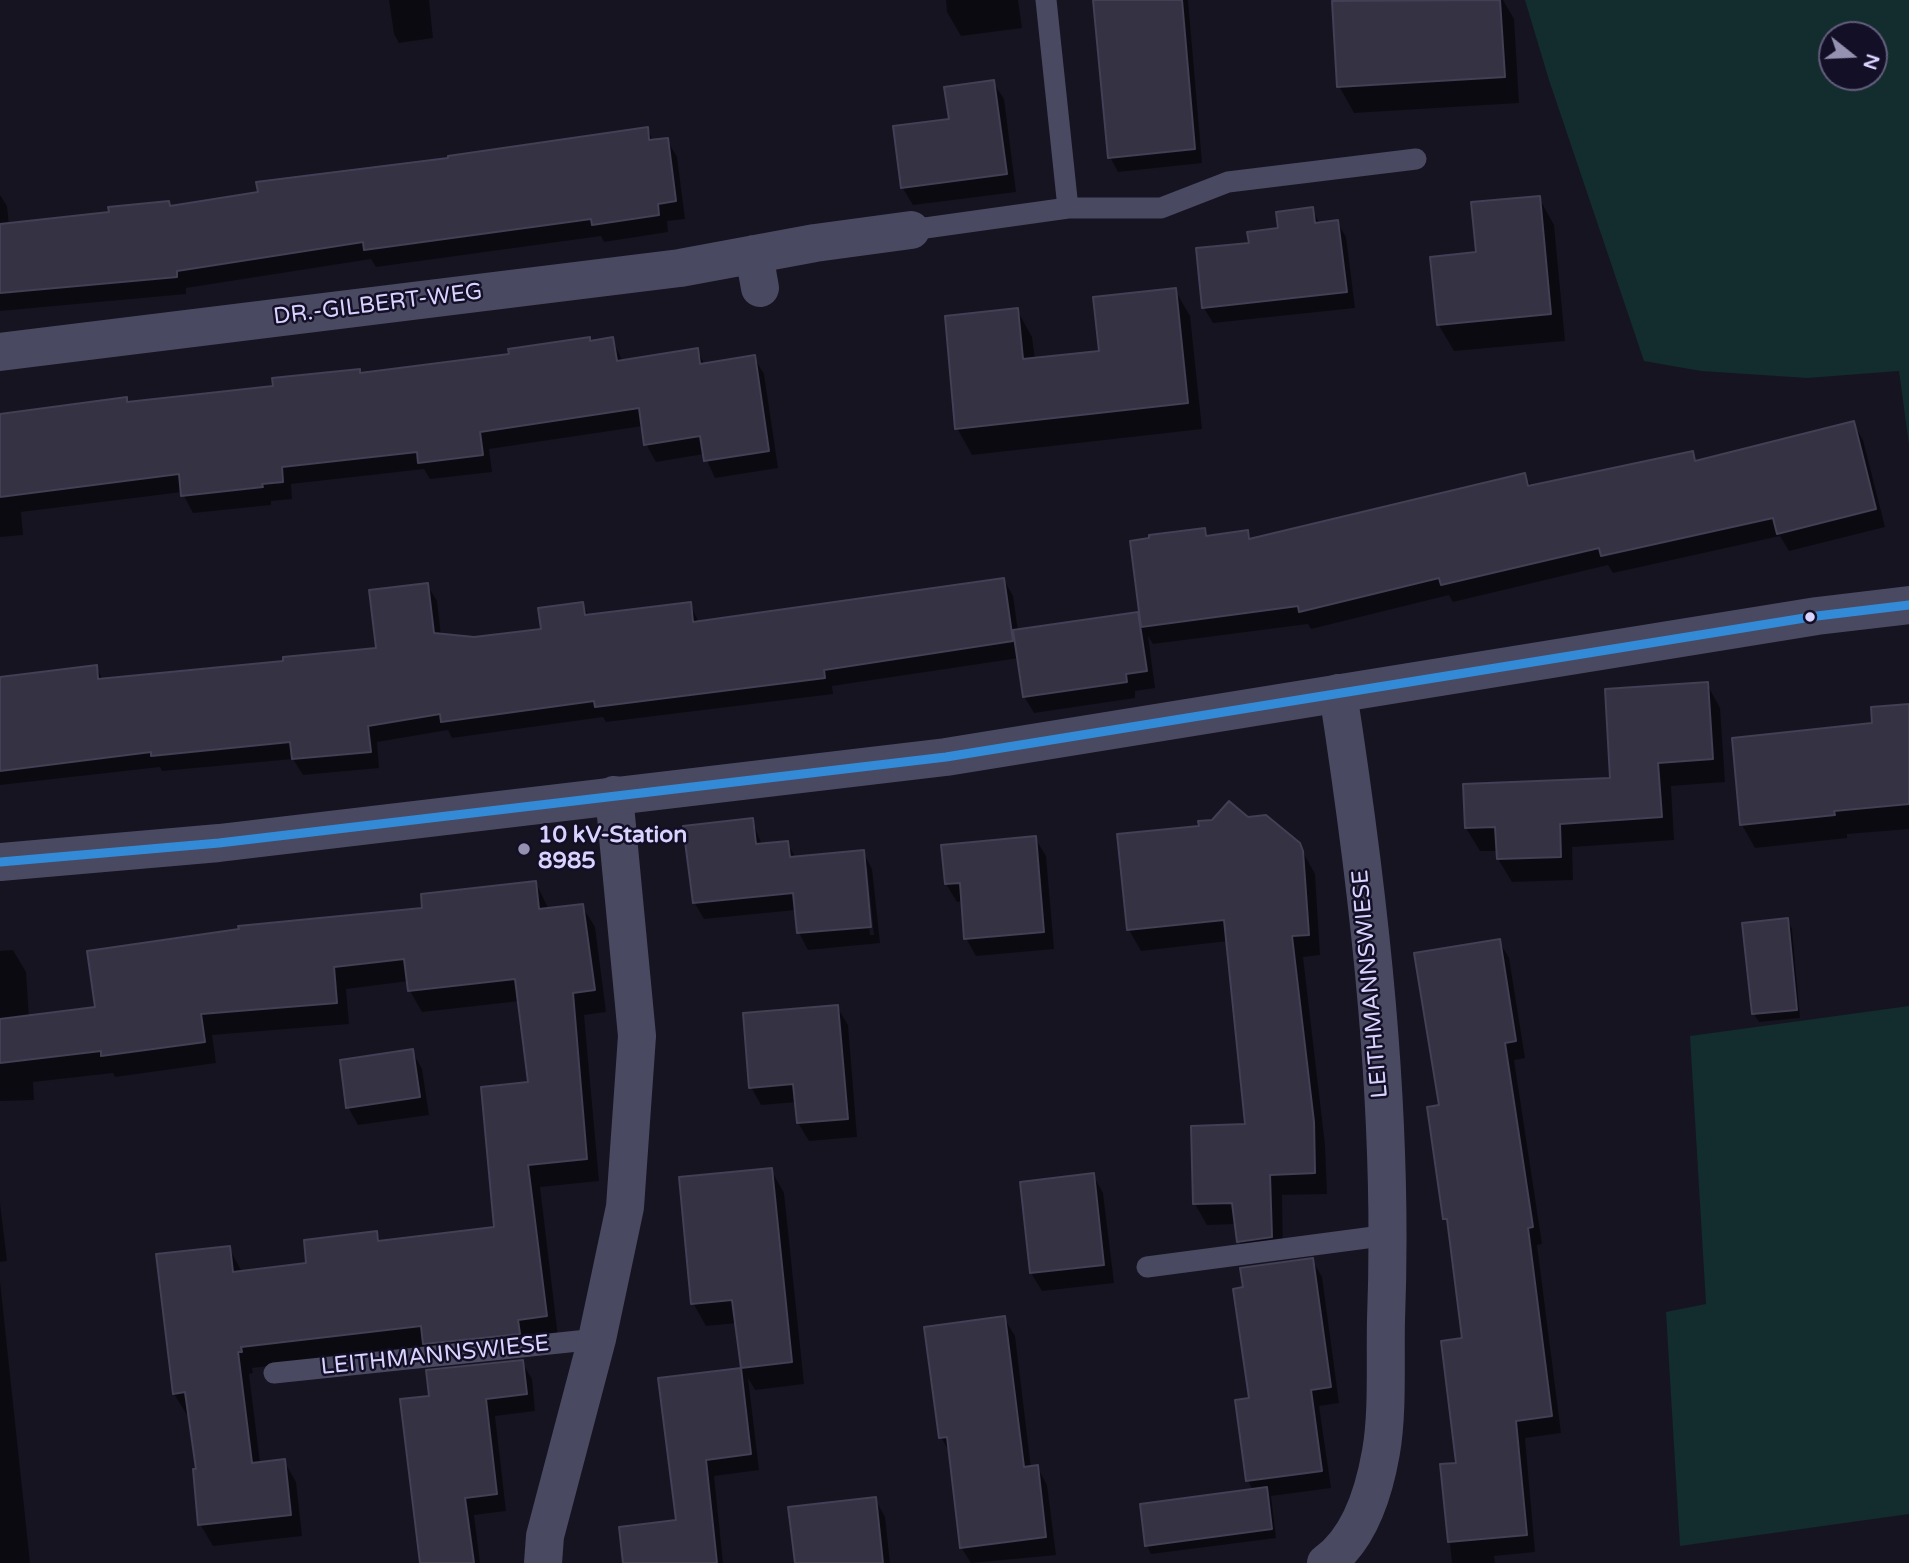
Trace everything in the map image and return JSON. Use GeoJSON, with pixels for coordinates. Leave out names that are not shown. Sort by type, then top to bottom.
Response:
{"type":"FeatureCollection","features":[{"type":"Feature","properties":{"kind":"street","name":"DR.-GILBERT-WEG"},"geometry":{"type":"LineString","coordinates":[[0,352],[680,268],[757,271],[911,230]]}},
{"type":"Feature","properties":{"kind":"street"},"geometry":{"type":"LineString","coordinates":[[0,862],[219,843],[946,757],[1817,616],[1909,605]]}},
{"type":"Feature","properties":{"kind":"street","name":"LEITHMANNSWIESE"},"geometry":{"type":"LineString","coordinates":[[1336,1560],[1366,1509],[1381,1451],[1389,1235],[1376,987],[1338,693]]}},
{"type":"Feature","properties":{"kind":"street"},"geometry":{"type":"LineString","coordinates":[[543,1563],[545,1536],[597,1339],[625,1207],[637,1036],[614,795]]}},
{"type":"Feature","properties":{"kind":"lane"},"geometry":{"type":"LineString","coordinates":[[1046,0],[1068,208]]}},
{"type":"Feature","properties":{"kind":"lane"},"geometry":{"type":"LineString","coordinates":[[911,230],[1068,208],[1161,208],[1228,182],[1416,159]]}},
{"type":"Feature","properties":{"kind":"lane"},"geometry":{"type":"LineString","coordinates":[[1147,1267],[1389,1235]]}},
{"type":"Feature","properties":{"kind":"lane","name":"LEITHMANNSWIESE"},"geometry":{"type":"LineString","coordinates":[[274,1373],[597,1339]]}},
{"type":"Feature","properties":{"kind":"green space"},"geometry":{"type":"Polygon","coordinates":[[[1525,0],[1909,0],[1909,445],[1899,371],[1807,378],[1701,371],[1644,361],[1549,80],[1525,0]]]}},
{"type":"Feature","properties":{"kind":"green space"},"geometry":{"type":"Polygon","coordinates":[[[1909,1006],[1909,1514],[1680,1546],[1666,1312],[1706,1304],[1690,1036],[1909,1006]]]}},
{"type":"Feature","properties":{"kind":"building"},"geometry":{"type":"Polygon","coordinates":[[[1093,0],[1182,0],[1195,149],[1108,158],[1093,0]]]}},
{"type":"Feature","properties":{"kind":"building"},"geometry":{"type":"Polygon","coordinates":[[[1500,0],[1505,77],[1337,87],[1332,1],[1500,0]]]}},
{"type":"Feature","properties":{"kind":"building"},"geometry":{"type":"Polygon","coordinates":[[[994,80],[1007,174],[901,188],[893,126],[949,119],[944,87],[994,80]]]}},
{"type":"Feature","properties":{"kind":"building"},"geometry":{"type":"Polygon","coordinates":[[[648,127],[649,140],[668,138],[676,201],[658,204],[659,215],[592,225],[591,219],[364,250],[363,242],[177,271],[177,277],[0,293],[0,224],[109,212],[108,207],[169,201],[170,206],[258,192],[256,182],[448,158],[648,127]]]}},
{"type":"Feature","properties":{"kind":"building"},"geometry":{"type":"Polygon","coordinates":[[[1540,196],[1551,314],[1437,325],[1430,257],[1476,252],[1471,202],[1540,196]]]}},
{"type":"Feature","properties":{"kind":"building"},"geometry":{"type":"Polygon","coordinates":[[[1313,207],[1315,223],[1338,220],[1347,292],[1202,308],[1196,248],[1249,243],[1247,232],[1278,228],[1276,212],[1313,207]]]}},
{"type":"Feature","properties":{"kind":"building"},"geometry":{"type":"Polygon","coordinates":[[[1176,288],[1188,403],[955,429],[945,316],[1018,308],[1023,359],[1099,351],[1093,297],[1176,288]]]}},
{"type":"Feature","properties":{"kind":"building"},"geometry":{"type":"Polygon","coordinates":[[[590,337],[590,341],[613,337],[617,361],[698,348],[700,364],[755,355],[769,451],[704,461],[700,436],[644,445],[639,408],[480,432],[483,455],[418,463],[417,452],[282,467],[283,482],[262,484],[263,487],[181,496],[179,474],[0,497],[0,414],[127,397],[127,402],[273,386],[272,378],[360,369],[360,373],[509,354],[508,349],[590,337]]]}},
{"type":"Feature","properties":{"kind":"building"},"geometry":{"type":"Polygon","coordinates":[[[1854,421],[1876,509],[1777,534],[1773,518],[1601,556],[1599,548],[1441,585],[1439,578],[1299,612],[1298,606],[1141,627],[1130,541],[1149,538],[1149,535],[1205,528],[1206,536],[1248,530],[1249,539],[1525,473],[1528,486],[1693,451],[1695,461],[1854,421]]]}},
{"type":"Feature","properties":{"kind":"building"},"geometry":{"type":"Polygon","coordinates":[[[1004,578],[1013,641],[824,670],[825,678],[595,707],[594,701],[441,722],[440,714],[368,726],[371,752],[292,759],[290,742],[151,756],[151,752],[0,771],[0,677],[97,665],[98,679],[283,661],[283,657],[376,648],[369,590],[428,583],[434,633],[474,637],[541,629],[538,608],[583,602],[585,615],[691,602],[693,622],[1004,578]]]}},
{"type":"Feature","properties":{"kind":"building"},"geometry":{"type":"Polygon","coordinates":[[[1138,612],[1147,671],[1126,674],[1127,682],[1023,697],[1013,630],[1138,612]]]}},
{"type":"Feature","properties":{"kind":"building"},"geometry":{"type":"Polygon","coordinates":[[[1708,682],[1713,759],[1658,763],[1662,817],[1560,824],[1561,857],[1497,859],[1495,827],[1465,828],[1463,784],[1610,778],[1605,689],[1708,682]]]}},
{"type":"Feature","properties":{"kind":"building"},"geometry":{"type":"Polygon","coordinates":[[[1909,704],[1909,804],[1834,811],[1835,815],[1740,825],[1732,738],[1872,723],[1871,707],[1909,704]]]}},
{"type":"Feature","properties":{"kind":"building"},"geometry":{"type":"Polygon","coordinates":[[[1229,801],[1248,817],[1266,815],[1300,843],[1303,851],[1309,935],[1292,936],[1314,1122],[1315,1173],[1270,1175],[1272,1237],[1237,1242],[1232,1203],[1193,1204],[1191,1126],[1245,1124],[1224,920],[1127,930],[1117,834],[1199,826],[1198,821],[1212,820],[1229,801]]]}},
{"type":"Feature","properties":{"kind":"building"},"geometry":{"type":"Polygon","coordinates":[[[753,818],[756,844],[788,841],[790,857],[864,850],[871,927],[797,933],[793,893],[693,903],[683,826],[753,818]]]}},
{"type":"Feature","properties":{"kind":"building"},"geometry":{"type":"Polygon","coordinates":[[[1036,836],[1044,932],[964,939],[960,883],[945,884],[941,845],[1036,836]]]}},
{"type":"Feature","properties":{"kind":"building"},"geometry":{"type":"Polygon","coordinates":[[[536,881],[539,909],[583,904],[595,990],[573,993],[587,1159],[528,1165],[547,1316],[518,1320],[520,1334],[423,1344],[421,1326],[241,1347],[242,1352],[238,1352],[252,1463],[285,1459],[291,1515],[198,1525],[193,1469],[196,1469],[185,1392],[173,1394],[156,1254],[230,1246],[233,1272],[306,1263],[304,1240],[377,1231],[378,1241],[494,1227],[481,1087],[528,1082],[515,979],[408,991],[404,959],[334,967],[337,1003],[201,1014],[205,1042],[101,1056],[101,1051],[0,1063],[0,1019],[95,1007],[87,951],[239,929],[238,926],[422,908],[421,894],[536,881]]]}},
{"type":"Feature","properties":{"kind":"building"},"geometry":{"type":"Polygon","coordinates":[[[1788,918],[1797,1010],[1752,1014],[1742,923],[1788,918]]]}},
{"type":"Feature","properties":{"kind":"building"},"geometry":{"type":"Polygon","coordinates":[[[1500,939],[1516,1041],[1505,1043],[1533,1227],[1528,1228],[1552,1416],[1516,1421],[1527,1535],[1448,1542],[1440,1464],[1456,1463],[1441,1341],[1462,1338],[1447,1219],[1443,1219],[1427,1107],[1439,1105],[1414,953],[1500,939]]]}},
{"type":"Feature","properties":{"kind":"building"},"geometry":{"type":"Polygon","coordinates":[[[838,1005],[848,1119],[797,1123],[793,1084],[749,1088],[743,1013],[838,1005]]]}},
{"type":"Feature","properties":{"kind":"building"},"geometry":{"type":"Polygon","coordinates":[[[413,1049],[420,1097],[346,1108],[340,1060],[413,1049]]]}},
{"type":"Feature","properties":{"kind":"building"},"geometry":{"type":"Polygon","coordinates":[[[772,1168],[792,1362],[741,1368],[732,1300],[691,1304],[679,1177],[772,1168]]]}},
{"type":"Feature","properties":{"kind":"building"},"geometry":{"type":"Polygon","coordinates":[[[1094,1173],[1104,1265],[1030,1273],[1020,1182],[1094,1173]]]}},
{"type":"Feature","properties":{"kind":"building"},"geometry":{"type":"Polygon","coordinates":[[[1313,1258],[1331,1387],[1311,1390],[1322,1471],[1246,1481],[1235,1400],[1249,1398],[1233,1289],[1243,1287],[1240,1268],[1313,1258]]]}},
{"type":"Feature","properties":{"kind":"building"},"geometry":{"type":"Polygon","coordinates":[[[1005,1316],[1024,1467],[1038,1465],[1046,1537],[960,1548],[947,1437],[939,1438],[924,1327],[1005,1316]]]}},
{"type":"Feature","properties":{"kind":"building"},"geometry":{"type":"Polygon","coordinates":[[[523,1360],[527,1394],[486,1399],[497,1494],[465,1498],[474,1563],[420,1563],[400,1399],[429,1396],[426,1370],[523,1360]]]}},
{"type":"Feature","properties":{"kind":"building"},"geometry":{"type":"Polygon","coordinates":[[[741,1368],[751,1454],[706,1460],[717,1563],[623,1563],[619,1527],[676,1520],[658,1378],[741,1368]]]}},
{"type":"Feature","properties":{"kind":"building"},"geometry":{"type":"Polygon","coordinates":[[[1267,1487],[1272,1529],[1145,1546],[1140,1504],[1267,1487]]]}},
{"type":"Feature","properties":{"kind":"building"},"geometry":{"type":"Polygon","coordinates":[[[876,1497],[883,1563],[795,1563],[788,1507],[876,1497]]]}},
{"type":"Feature","properties":{"kind":"transit line"},"geometry":{"type":"LineString","coordinates":[[0,862],[219,843],[946,757],[1817,616],[1909,605]]}},
{"type":"Feature","properties":{"kind":"place","name":"10 kV-Station 8985"},"geometry":{"type":"Point","coordinates":[524,849]}}]}
